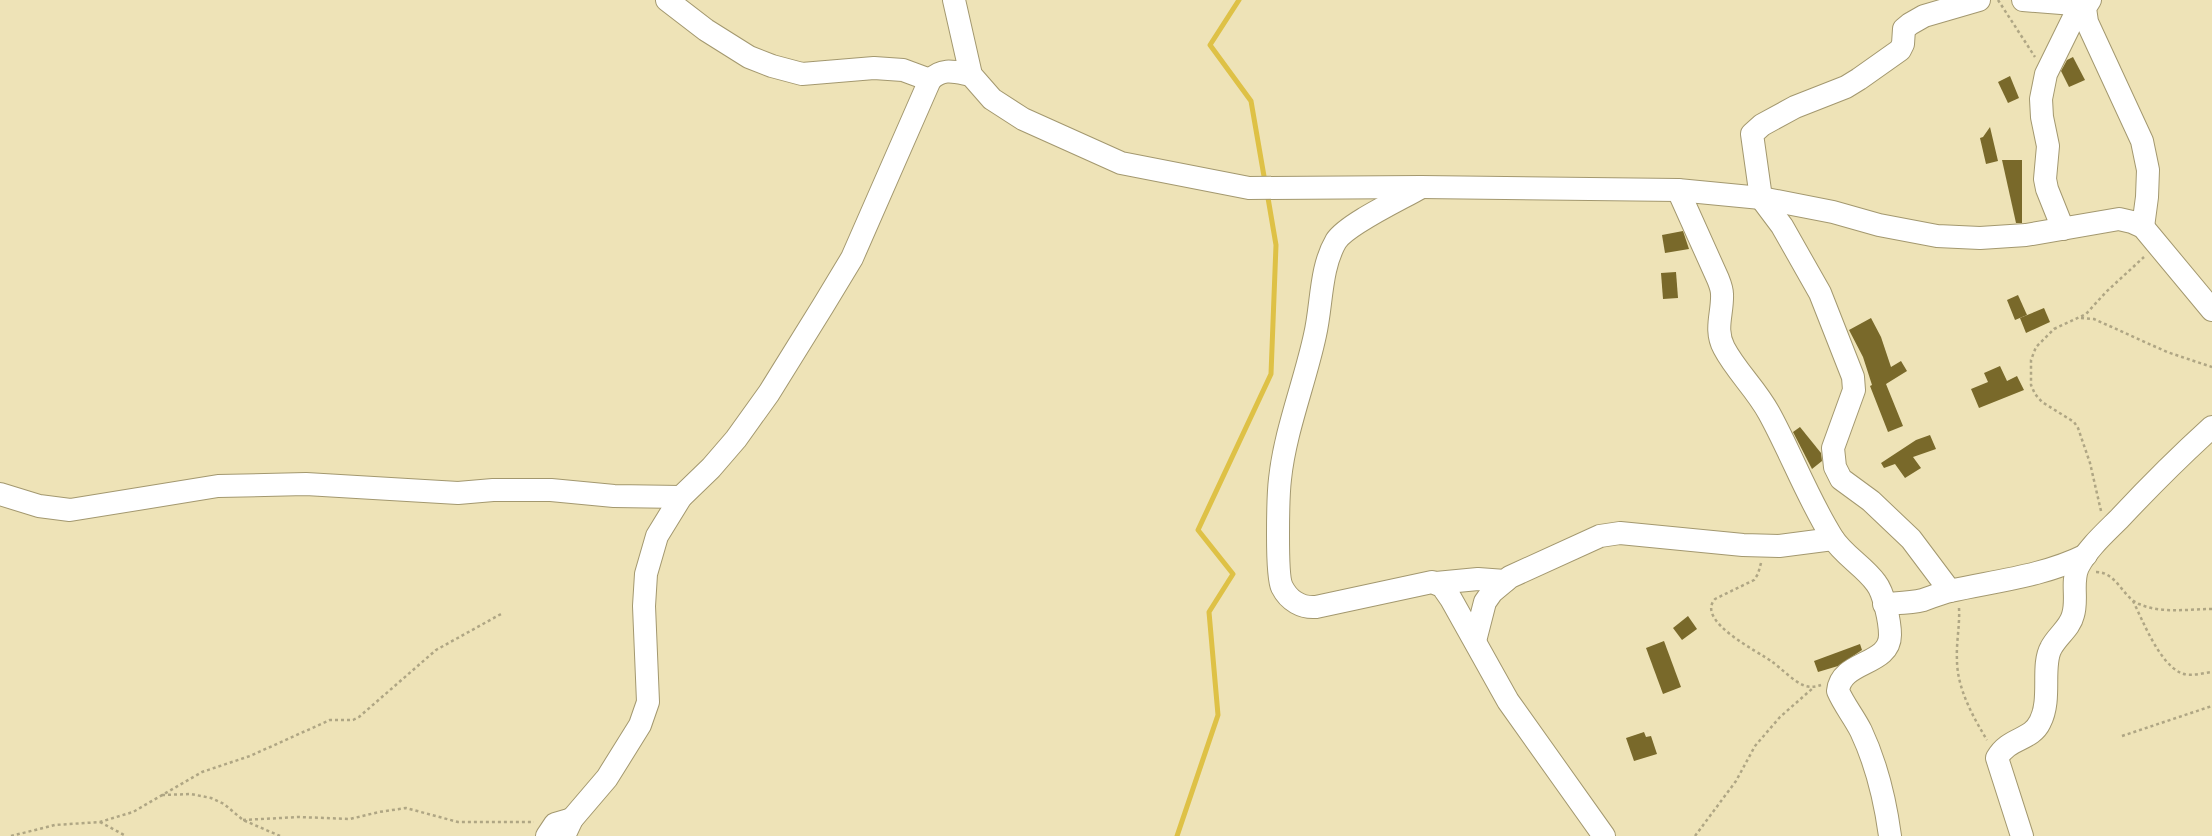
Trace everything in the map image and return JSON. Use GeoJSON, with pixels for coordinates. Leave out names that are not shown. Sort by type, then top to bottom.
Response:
{"type":"FeatureCollection","features":[{"type":"Feature","properties":{"kind":"street"},"geometry":{"type":"LineString","coordinates":[[667,0],[706,30],[743,53],[772,66],[802,74],[874,68],[903,70],[930,80]]}},
{"type":"Feature","properties":{"kind":"street"},"geometry":{"type":"LineString","coordinates":[[954,0],[971,75],[992,99],[1023,119],[1121,163],[1249,188],[1311,189],[1421,187],[1678,190],[1761,198],[1832,212],[1879,225],[1937,236],[1980,238],[2026,235],[2119,219],[2132,222],[2143,227],[2212,310]]}},
{"type":"Feature","properties":{"kind":"street"},"geometry":{"type":"LineString","coordinates":[[1954,590],[1911,539],[1871,501],[1841,479],[1835,467],[1833,448],[1854,390],[1853,377],[1820,293],[1782,226],[1761,198],[1752,140],[1755,130],[1795,107],[1846,87],[1900,50],[1903,44],[1904,30],[1916,20],[1953,6],[1979,0]]}},
{"type":"Feature","properties":{"kind":"street"},"geometry":{"type":"LineString","coordinates":[[2023,0],[2074,4],[2085,11],[2142,141],[2148,170],[2147,197],[2143,227]]}},
{"type":"Feature","properties":{"kind":"street"},"geometry":{"type":"LineString","coordinates":[[2063,229],[2047,189],[2045,179],[2048,146],[2042,117],[2041,100],[2046,74],[2085,11]]}},
{"type":"Feature","properties":{"kind":"street"},"geometry":{"type":"LineString","coordinates":[[559,829],[607,778],[640,726],[645,714],[648,702],[644,606],[646,574],[657,536],[681,497],[711,468],[736,439],[769,393],[852,258],[930,80],[937,73],[948,70],[971,75]]}},
{"type":"Feature","properties":{"kind":"street"},"geometry":{"type":"LineString","coordinates":[[1421,187],[1357,224],[1337,240],[1330,254],[1324,280],[1316,335],[1301,385],[1280,478],[1278,554],[1282,587],[1294,601],[1305,608],[1436,583],[1478,579],[1505,581]]}},
{"type":"Feature","properties":{"kind":"street"},"geometry":{"type":"LineString","coordinates":[[1678,190],[1718,280],[1722,294],[1718,323],[1724,347],[1769,412],[1801,481],[1833,539],[1876,583],[1884,604],[1889,621],[1890,637],[1885,650],[1876,657],[1855,667],[1844,676],[1838,685],[1838,691],[1861,732],[1871,755],[1881,783],[1890,836]]}},
{"type":"Feature","properties":{"kind":"street"},"geometry":{"type":"LineString","coordinates":[[2022,836],[1997,758],[2002,749],[2034,730],[2044,714],[2047,698],[2050,648],[2074,615],[2081,563],[2101,537],[2154,482],[2212,427]]}},
{"type":"Feature","properties":{"kind":"street"},"geometry":{"type":"LineString","coordinates":[[0,494],[39,506],[70,510],[218,486],[306,484],[451,492],[551,490],[614,496],[681,497]]}},
{"type":"Feature","properties":{"kind":"street"},"geometry":{"type":"LineString","coordinates":[[1474,641],[1485,602],[1492,592],[1505,581],[1527,568],[1600,536],[1620,533],[1743,545],[1776,545],[1833,539]]}},
{"type":"Feature","properties":{"kind":"street"},"geometry":{"type":"LineString","coordinates":[[1884,604],[1922,600],[1954,590],[2068,564],[2081,563]]}},
{"type":"Feature","properties":{"kind":"street"},"geometry":{"type":"LineString","coordinates":[[1436,583],[1451,598],[1508,701],[1604,836]]}},
{"type":"Feature","properties":{"kind":"path"},"geometry":{"type":"LineString","coordinates":[[1998,0],[2046,74]]}},
{"type":"Feature","properties":{"kind":"path"},"geometry":{"type":"LineString","coordinates":[[2101,537],[2101,506],[2090,462],[2078,428],[2074,422],[2042,402],[2035,394],[2031,385],[2031,360],[2036,347],[2054,329],[2081,318],[2157,244]]}},
{"type":"Feature","properties":{"kind":"path"},"geometry":{"type":"LineString","coordinates":[[2081,318],[2094,319],[2167,352],[2212,367]]}},
{"type":"Feature","properties":{"kind":"path"},"geometry":{"type":"LineString","coordinates":[[1776,545],[1765,556],[1754,580],[1715,599],[1712,603],[1711,609],[1714,616],[1727,632],[1738,641],[1770,660],[1802,684],[1814,687]]}},
{"type":"Feature","properties":{"kind":"path"},"geometry":{"type":"LineString","coordinates":[[2081,563],[2109,576],[2132,600],[2152,640],[2173,667],[2188,675],[2212,672]]}},
{"type":"Feature","properties":{"kind":"path"},"geometry":{"type":"LineString","coordinates":[[1954,590],[1960,617],[1956,659],[1959,679],[1976,719],[1997,758]]}},
{"type":"Feature","properties":{"kind":"path"},"geometry":{"type":"LineString","coordinates":[[2132,600],[2158,610],[2212,609]]}},
{"type":"Feature","properties":{"kind":"path"},"geometry":{"type":"LineString","coordinates":[[11,836],[56,825],[100,822],[133,812],[202,772],[250,756],[330,720],[353,720],[360,717],[436,650],[501,614]]}},
{"type":"Feature","properties":{"kind":"path"},"geometry":{"type":"LineString","coordinates":[[1695,836],[1736,782],[1755,746],[1780,717],[1814,687],[1844,676]]}},
{"type":"Feature","properties":{"kind":"path"},"geometry":{"type":"LineString","coordinates":[[2122,736],[2212,706]]}},
{"type":"Feature","properties":{"kind":"path"},"geometry":{"type":"LineString","coordinates":[[162,795],[192,794],[211,798],[224,804],[243,820],[280,836]]}},
{"type":"Feature","properties":{"kind":"path"},"geometry":{"type":"LineString","coordinates":[[243,820],[299,817],[350,819],[379,812],[406,808],[458,822],[527,821],[559,829]]}},
{"type":"Feature","properties":{"kind":"path"},"geometry":{"type":"LineString","coordinates":[[100,822],[126,836]]}},
{"type":"Feature","properties":{"kind":"building"},"geometry":{"type":"Polygon","coordinates":[[[2073,57],[2085,80],[2069,87],[2061,71],[2067,60],[2073,57]]]}},
{"type":"Feature","properties":{"kind":"building"},"geometry":{"type":"Polygon","coordinates":[[[2010,76],[2019,98],[2008,103],[1998,82],[2010,76]]]}},
{"type":"Feature","properties":{"kind":"building"},"geometry":{"type":"Polygon","coordinates":[[[1990,127],[1998,161],[1986,164],[1980,138],[1983,137],[1990,127]]]}},
{"type":"Feature","properties":{"kind":"building"},"geometry":{"type":"Polygon","coordinates":[[[2002,160],[2022,160],[2022,223],[2016,223],[2002,160]]]}},
{"type":"Feature","properties":{"kind":"building"},"geometry":{"type":"Polygon","coordinates":[[[1683,231],[1689,249],[1665,253],[1662,235],[1683,231]]]}},
{"type":"Feature","properties":{"kind":"building"},"geometry":{"type":"Polygon","coordinates":[[[1676,272],[1678,298],[1663,299],[1661,273],[1676,272]]]}},
{"type":"Feature","properties":{"kind":"building"},"geometry":{"type":"Polygon","coordinates":[[[2018,295],[2027,315],[2015,320],[2007,300],[2018,295]]]}},
{"type":"Feature","properties":{"kind":"building"},"geometry":{"type":"Polygon","coordinates":[[[2044,308],[2050,322],[2026,333],[2020,318],[2044,308]]]}},
{"type":"Feature","properties":{"kind":"building"},"geometry":{"type":"Polygon","coordinates":[[[1871,318],[1881,337],[1891,367],[1901,361],[1907,371],[1886,384],[1903,426],[1888,432],[1870,386],[1872,385],[1863,357],[1849,330],[1871,318]]]}},
{"type":"Feature","properties":{"kind":"building"},"geometry":{"type":"Polygon","coordinates":[[[2000,366],[2007,381],[2017,376],[2024,390],[1979,408],[1971,389],[1988,382],[1984,373],[2000,366]]]}},
{"type":"Feature","properties":{"kind":"building"},"geometry":{"type":"Polygon","coordinates":[[[1800,427],[1821,453],[1822,461],[1812,469],[1793,432],[1800,427]]]}},
{"type":"Feature","properties":{"kind":"building"},"geometry":{"type":"Polygon","coordinates":[[[1930,435],[1936,449],[1913,457],[1921,468],[1905,478],[1895,464],[1884,468],[1881,463],[1916,440],[1930,435]]]}},
{"type":"Feature","properties":{"kind":"building"},"geometry":{"type":"Polygon","coordinates":[[[1688,616],[1697,629],[1682,640],[1673,628],[1688,616]]]}},
{"type":"Feature","properties":{"kind":"building"},"geometry":{"type":"Polygon","coordinates":[[[1664,641],[1681,687],[1663,694],[1646,648],[1664,641]]]}},
{"type":"Feature","properties":{"kind":"building"},"geometry":{"type":"Polygon","coordinates":[[[1860,644],[1862,650],[1838,666],[1818,672],[1814,661],[1860,644]]]}},
{"type":"Feature","properties":{"kind":"building"},"geometry":{"type":"Polygon","coordinates":[[[1644,732],[1646,737],[1651,736],[1657,754],[1634,761],[1626,738],[1644,732]]]}},
{"type":"Feature","properties":{"kind":"waterway"},"geometry":{"type":"LineString","coordinates":[[1239,0],[1210,45],[1251,101],[1265,182]]}},
{"type":"Feature","properties":{"kind":"waterway"},"geometry":{"type":"LineString","coordinates":[[1177,836],[1218,715],[1209,612],[1233,574],[1198,530],[1271,374],[1276,245],[1267,192]]}}]}
